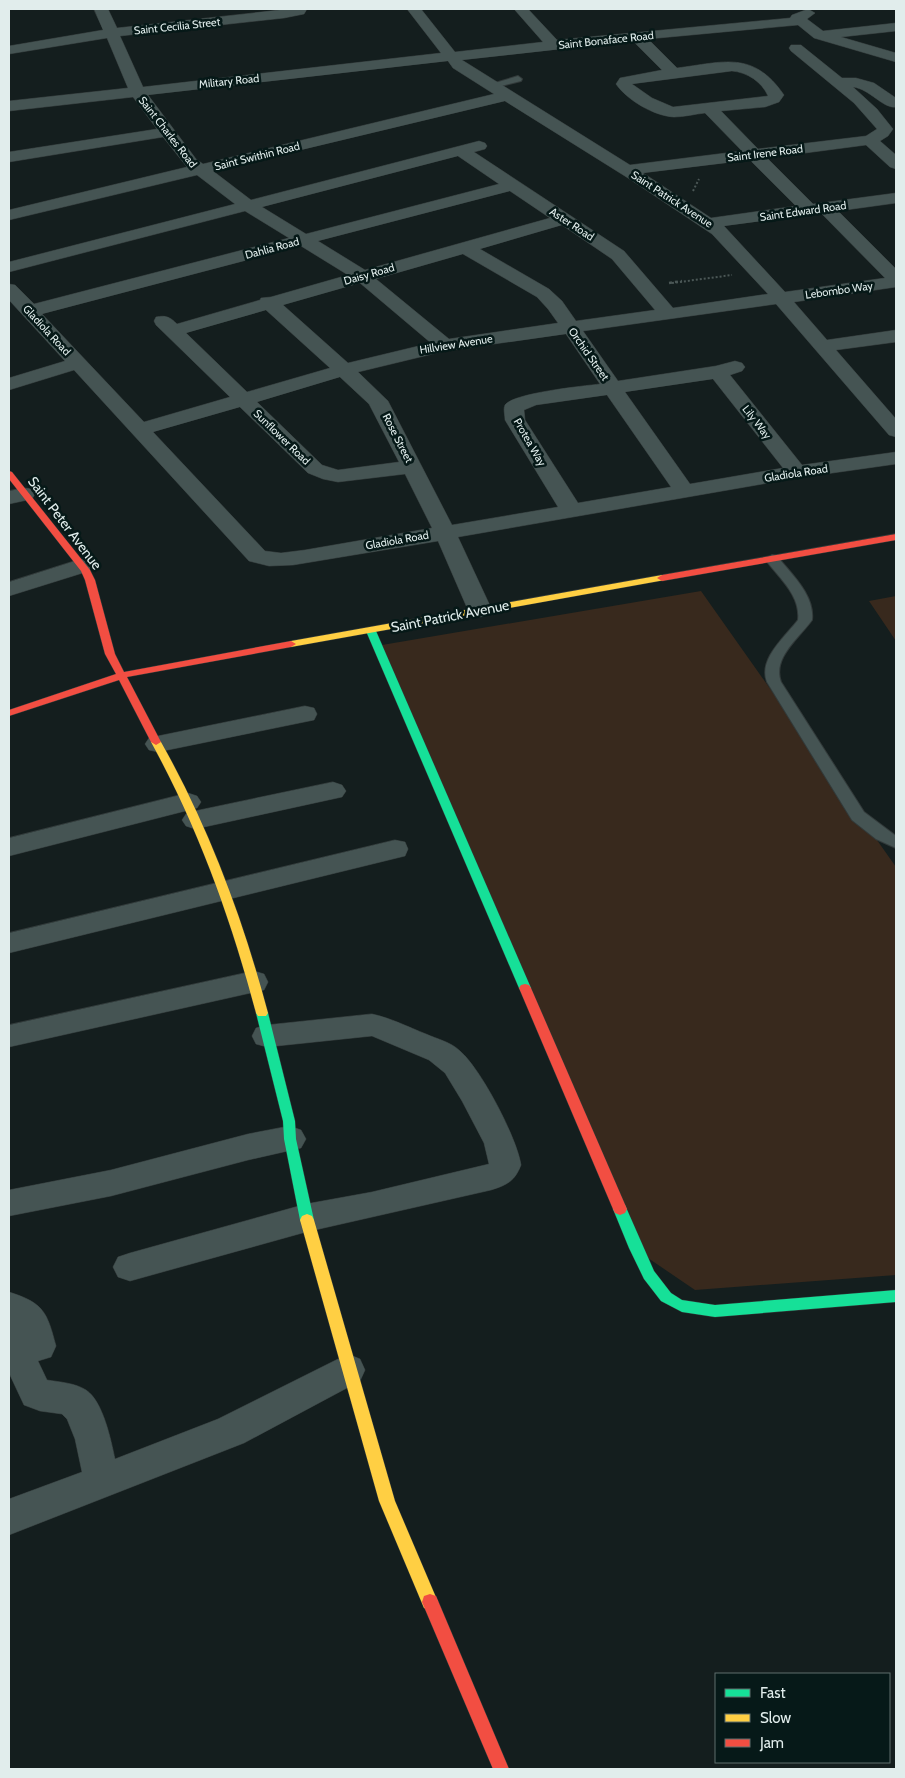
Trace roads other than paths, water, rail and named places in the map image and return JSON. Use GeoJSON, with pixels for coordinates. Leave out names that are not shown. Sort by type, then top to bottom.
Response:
{"type":"FeatureCollection","features":[{"type":"Feature","properties":{"kind":"street","name":"Saint Charles Road"},"geometry":{"type":"LineString","coordinates":[[101,9],[136,91],[166,132],[199,170],[246,205],[362,276],[445,345]]}},
{"type":"Feature","properties":{"kind":"street","name":"Saint Cecilia Street"},"geometry":{"type":"LineString","coordinates":[[9,50],[112,32],[284,14],[299,11],[300,9]]}},
{"type":"Feature","properties":{"kind":"street","name":"Saint Patrick Avenue"},"geometry":{"type":"LineString","coordinates":[[414,9],[458,65],[710,223],[781,298],[896,431]]}},
{"type":"Feature","properties":{"kind":"street"},"geometry":{"type":"LineString","coordinates":[[522,10],[539,9]]}},
{"type":"Feature","properties":{"kind":"street"},"geometry":{"type":"LineString","coordinates":[[813,9],[797,17],[819,35],[896,58]]}},
{"type":"Feature","properties":{"kind":"street"},"geometry":{"type":"LineString","coordinates":[[522,10],[553,45]]}},
{"type":"Feature","properties":{"kind":"street"},"geometry":{"type":"LineString","coordinates":[[727,12],[738,26]]}},
{"type":"Feature","properties":{"kind":"street","name":"Saint Bonaface Road"},"geometry":{"type":"LineString","coordinates":[[450,56],[738,26],[822,21]]}},
{"type":"Feature","properties":{"kind":"street"},"geometry":{"type":"LineString","coordinates":[[819,35],[896,27]]}},
{"type":"Feature","properties":{"kind":"street"},"geometry":{"type":"LineString","coordinates":[[636,36],[674,73]]}},
{"type":"Feature","properties":{"kind":"street"},"geometry":{"type":"LineString","coordinates":[[796,48],[839,82],[880,120],[885,129],[870,140],[896,162]]}},
{"type":"Feature","properties":{"kind":"street","name":"Military Road"},"geometry":{"type":"LineString","coordinates":[[9,106],[450,56]]}},
{"type":"Feature","properties":{"kind":"street"},"geometry":{"type":"LineString","coordinates":[[730,67],[745,68],[752,70],[776,95],[770,101],[679,112],[668,111],[629,90],[624,84],[625,81],[635,78],[674,73],[730,67]]}},
{"type":"Feature","properties":{"kind":"street"},"geometry":{"type":"LineString","coordinates":[[839,82],[860,82],[874,87],[895,102]]}},
{"type":"Feature","properties":{"kind":"street"},"geometry":{"type":"LineString","coordinates":[[874,87],[890,84]]}},
{"type":"Feature","properties":{"kind":"street","name":"Saint Swithin Road"},"geometry":{"type":"LineString","coordinates":[[9,216],[506,96]]}},
{"type":"Feature","properties":{"kind":"street"},"geometry":{"type":"LineString","coordinates":[[866,107],[895,102]]}},
{"type":"Feature","properties":{"kind":"street"},"geometry":{"type":"LineString","coordinates":[[710,109],[754,154],[896,280]]}},
{"type":"Feature","properties":{"kind":"street"},"geometry":{"type":"LineString","coordinates":[[9,156],[166,132]]}},
{"type":"Feature","properties":{"kind":"street","name":"Saint Irene Road"},"geometry":{"type":"LineString","coordinates":[[626,170],[870,140]]}},
{"type":"Feature","properties":{"kind":"street"},"geometry":{"type":"LineString","coordinates":[[9,267],[479,146]]}},
{"type":"Feature","properties":{"kind":"street","name":"Aster Road"},"geometry":{"type":"LineString","coordinates":[[461,151],[514,184],[618,255],[668,314]]}},
{"type":"Feature","properties":{"kind":"street","name":"Dahlia Road"},"geometry":{"type":"LineString","coordinates":[[30,311],[514,184]]}},
{"type":"Feature","properties":{"kind":"street","name":"Saint Edward Road"},"geometry":{"type":"LineString","coordinates":[[710,223],[896,198]]}},
{"type":"Feature","properties":{"kind":"street","name":"Daisy Road"},"geometry":{"type":"LineString","coordinates":[[242,400],[168,326],[268,302],[565,219]]}},
{"type":"Feature","properties":{"kind":"street","name":"Orchid Street"},"geometry":{"type":"LineString","coordinates":[[465,248],[543,293],[555,305],[684,491]]}},
{"type":"Feature","properties":{"kind":"street","name":"Lebombo Way"},"geometry":{"type":"LineString","coordinates":[[781,298],[896,280]]}},
{"type":"Feature","properties":{"kind":"street","name":"Gladiola Road"},"geometry":{"type":"LineString","coordinates":[[9,289],[257,556],[264,559],[295,558],[797,472],[896,458]]}},
{"type":"Feature","properties":{"kind":"street","name":"Hillview Avenue"},"geometry":{"type":"LineString","coordinates":[[139,430],[344,370],[445,345],[781,298]]}},
{"type":"Feature","properties":{"kind":"street","name":"Rose Street"},"geometry":{"type":"LineString","coordinates":[[268,302],[378,402],[445,532],[480,610]]}},
{"type":"Feature","properties":{"kind":"street"},"geometry":{"type":"LineString","coordinates":[[823,346],[896,336]]}},
{"type":"Feature","properties":{"kind":"street"},"geometry":{"type":"LineString","coordinates":[[9,384],[78,363]]}},
{"type":"Feature","properties":{"kind":"street","name":"Lily Way"},"geometry":{"type":"LineString","coordinates":[[612,387],[726,369],[797,472]]}},
{"type":"Feature","properties":{"kind":"street","name":"Protea Way"},"geometry":{"type":"LineString","coordinates":[[571,510],[515,420],[514,407],[532,400],[612,387]]}},
{"type":"Feature","properties":{"kind":"street","name":"Sunflower Road"},"geometry":{"type":"LineString","coordinates":[[242,400],[315,469],[330,476],[349,476],[412,467]]}},
{"type":"Feature","properties":{"kind":"street","name":"Saint Peter Avenue"},"geometry":{"type":"LineString","coordinates":[[9,474],[16,496],[81,566],[90,580],[110,654],[191,811],[223,890],[249,962],[288,1120],[306,1218],[387,1502],[501,1769]]}},
{"type":"Feature","properties":{"kind":"street","name":"Saint Patrick Avenue"},"geometry":{"type":"LineString","coordinates":[[9,712],[123,676],[480,610],[896,537]]}},
{"type":"Feature","properties":{"kind":"street"},"geometry":{"type":"LineString","coordinates":[[9,589],[81,566]]}},
{"type":"Feature","properties":{"kind":"street"},"geometry":{"type":"LineString","coordinates":[[371,631],[647,1272],[658,1291],[664,1298],[679,1305],[696,1310],[714,1312],[896,1296]]}},
{"type":"Feature","properties":{"kind":"street"},"geometry":{"type":"LineString","coordinates":[[158,744],[305,714]]}},
{"type":"Feature","properties":{"kind":"street"},"geometry":{"type":"LineString","coordinates":[[9,847],[191,811],[333,790]]}},
{"type":"Feature","properties":{"kind":"street"},"geometry":{"type":"LineString","coordinates":[[9,943],[395,849]]}},
{"type":"Feature","properties":{"kind":"street"},"geometry":{"type":"LineString","coordinates":[[9,1036],[254,982]]}},
{"type":"Feature","properties":{"kind":"street"},"geometry":{"type":"LineString","coordinates":[[130,1267],[306,1218],[372,1205],[497,1175],[503,1169],[505,1156],[472,1090],[454,1063],[440,1052],[408,1040],[387,1028],[372,1025],[268,1036]]}},
{"type":"Feature","properties":{"kind":"street"},"geometry":{"type":"LineString","coordinates":[[9,1203],[111,1183],[248,1147],[290,1139]]}},
{"type":"Feature","properties":{"kind":"street"},"geometry":{"type":"LineString","coordinates":[[9,1307],[22,1310],[32,1320],[24,1342],[36,1394],[76,1402],[86,1419],[102,1482]]}},
{"type":"Feature","properties":{"kind":"street"},"geometry":{"type":"LineString","coordinates":[[9,1517],[232,1431],[348,1370]]}},
{"type":"Feature","properties":{"kind":"lane"},"geometry":{"type":"LineString","coordinates":[[489,86],[518,79]]}},
{"type":"Feature","properties":{"kind":"lane"},"geometry":{"type":"LineString","coordinates":[[772,559],[802,600],[808,613],[805,620],[777,657],[771,668],[772,678],[858,816],[882,835],[896,843]]}}]}
